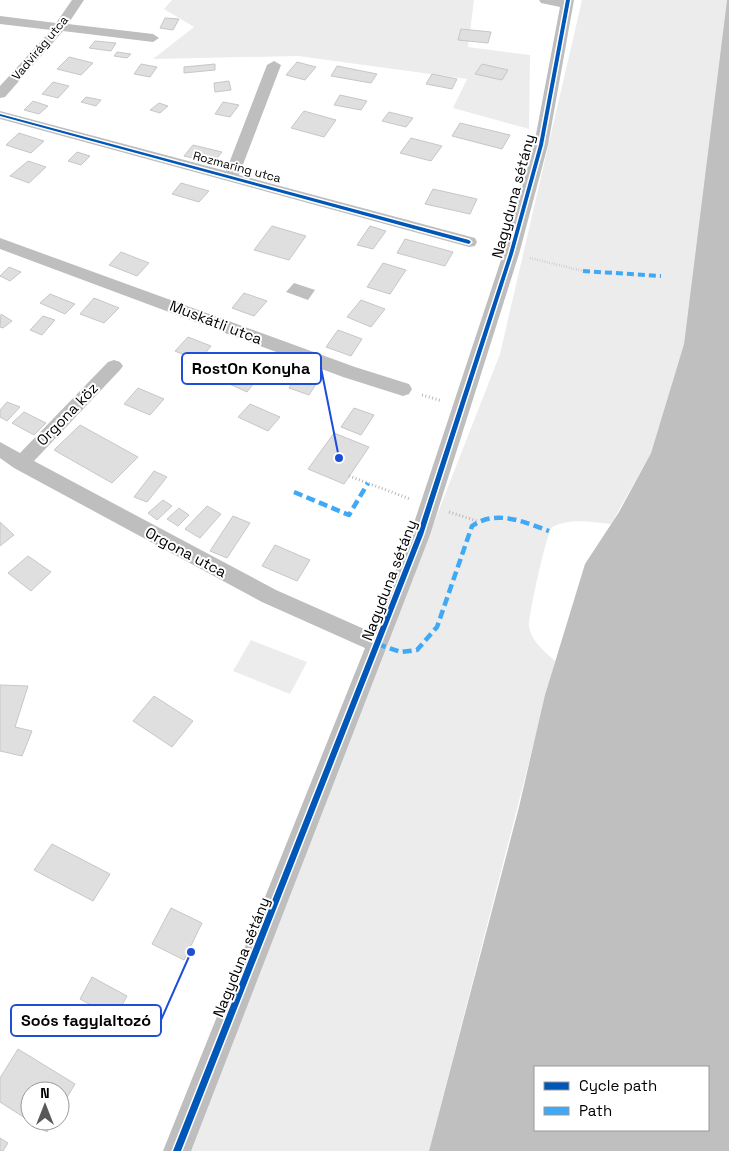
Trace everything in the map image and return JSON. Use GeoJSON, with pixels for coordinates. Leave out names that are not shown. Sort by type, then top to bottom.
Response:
{"type":"FeatureCollection","features":[{"type":"Feature","properties":{"kind":"street","name":"Vadvirág utca"},"geometry":{"type":"LineString","coordinates":[[0,94],[60,27],[78,0]]}},
{"type":"Feature","properties":{"kind":"street"},"geometry":{"type":"LineString","coordinates":[[546,0],[567,3]]}},
{"type":"Feature","properties":{"kind":"street","name":"Nagyduna sétány"},"geometry":{"type":"LineString","coordinates":[[177,1151],[430,506],[511,254],[541,144],[559,57],[567,3]]}},
{"type":"Feature","properties":{"kind":"street"},"geometry":{"type":"LineString","coordinates":[[0,20],[153,38]]}},
{"type":"Feature","properties":{"kind":"street"},"geometry":{"type":"LineString","coordinates":[[231,177],[274,65]]}},
{"type":"Feature","properties":{"kind":"street","name":"Rozmaring utca"},"geometry":{"type":"LineString","coordinates":[[0,115],[469,242]]}},
{"type":"Feature","properties":{"kind":"street","name":"Muskátli utca"},"geometry":{"type":"LineString","coordinates":[[0,243],[349,372],[403,389]]}},
{"type":"Feature","properties":{"kind":"street","name":"Orgona köz"},"geometry":{"type":"LineString","coordinates":[[21,463],[114,366]]}},
{"type":"Feature","properties":{"kind":"street","name":"Orgona utca"},"geometry":{"type":"LineString","coordinates":[[0,449],[21,463],[269,596],[377,644]]}},
{"type":"Feature","properties":{"kind":"path"},"geometry":{"type":"LineString","coordinates":[[511,254],[583,271]]}},
{"type":"Feature","properties":{"kind":"path"},"geometry":{"type":"LineString","coordinates":[[403,389],[462,407]]}},
{"type":"Feature","properties":{"kind":"path"},"geometry":{"type":"LineString","coordinates":[[349,476],[398,495]]}},
{"type":"Feature","properties":{"kind":"path"},"geometry":{"type":"LineString","coordinates":[[430,506],[477,521]]}},
{"type":"Feature","properties":{"kind":"shaded area"},"geometry":{"type":"Polygon","coordinates":[[[172,0],[474,0],[468,47],[530,55],[529,129],[453,108],[467,79],[298,56],[153,59],[194,27],[164,9],[172,0]]]}},
{"type":"Feature","properties":{"kind":"shaded area"},"geometry":{"type":"Polygon","coordinates":[[[582,0],[727,0],[684,344],[651,453],[611,524],[581,521],[566,522],[552,527],[549,533],[531,609],[529,627],[536,642],[555,661],[429,1151],[188,1151],[500,354],[582,0]]]}},
{"type":"Feature","properties":{"kind":"shaded area"},"geometry":{"type":"Polygon","coordinates":[[[727,0],[729,0],[729,1151],[429,1151],[519,807],[545,695],[585,564],[619,512],[651,453],[684,344],[727,0]]]}},
{"type":"Feature","properties":{"kind":"shaded area"},"geometry":{"type":"Polygon","coordinates":[[[294,283],[315,290],[308,300],[286,292],[294,283]]]}},
{"type":"Feature","properties":{"kind":"shaded area"},"geometry":{"type":"Polygon","coordinates":[[[251,640],[307,662],[290,694],[233,671],[251,640]]]}},
{"type":"Feature","properties":{"kind":"building"},"geometry":{"type":"Polygon","coordinates":[[[165,18],[179,19],[173,30],[160,28],[165,18]]]}},
{"type":"Feature","properties":{"kind":"building"},"geometry":{"type":"Polygon","coordinates":[[[461,29],[491,32],[488,43],[458,40],[461,29]]]}},
{"type":"Feature","properties":{"kind":"building"},"geometry":{"type":"Polygon","coordinates":[[[95,41],[116,43],[111,51],[89,48],[95,41]]]}},
{"type":"Feature","properties":{"kind":"building"},"geometry":{"type":"Polygon","coordinates":[[[117,52],[131,54],[127,58],[114,56],[117,52]]]}},
{"type":"Feature","properties":{"kind":"building"},"geometry":{"type":"Polygon","coordinates":[[[69,57],[93,63],[81,75],[57,69],[69,57]]]}},
{"type":"Feature","properties":{"kind":"building"},"geometry":{"type":"Polygon","coordinates":[[[297,62],[316,67],[305,80],[286,75],[297,62]]]}},
{"type":"Feature","properties":{"kind":"building"},"geometry":{"type":"Polygon","coordinates":[[[141,64],[157,67],[150,77],[134,74],[141,64]]]}},
{"type":"Feature","properties":{"kind":"building"},"geometry":{"type":"Polygon","coordinates":[[[215,64],[215,70],[184,73],[184,67],[215,64]]]}},
{"type":"Feature","properties":{"kind":"building"},"geometry":{"type":"Polygon","coordinates":[[[482,64],[508,70],[502,80],[475,74],[482,64]]]}},
{"type":"Feature","properties":{"kind":"building"},"geometry":{"type":"Polygon","coordinates":[[[337,66],[377,74],[371,83],[331,76],[337,66]]]}},
{"type":"Feature","properties":{"kind":"building"},"geometry":{"type":"Polygon","coordinates":[[[432,74],[457,79],[452,89],[426,84],[432,74]]]}},
{"type":"Feature","properties":{"kind":"building"},"geometry":{"type":"Polygon","coordinates":[[[229,81],[231,90],[215,92],[214,83],[229,81]]]}},
{"type":"Feature","properties":{"kind":"building"},"geometry":{"type":"Polygon","coordinates":[[[53,82],[69,86],[58,98],[42,94],[53,82]]]}},
{"type":"Feature","properties":{"kind":"building"},"geometry":{"type":"Polygon","coordinates":[[[340,95],[367,101],[361,110],[334,105],[340,95]]]}},
{"type":"Feature","properties":{"kind":"building"},"geometry":{"type":"Polygon","coordinates":[[[86,97],[101,100],[96,106],[81,102],[86,97]]]}},
{"type":"Feature","properties":{"kind":"building"},"geometry":{"type":"Polygon","coordinates":[[[33,101],[48,106],[39,114],[24,110],[33,101]]]}},
{"type":"Feature","properties":{"kind":"building"},"geometry":{"type":"Polygon","coordinates":[[[223,102],[239,105],[230,117],[215,114],[223,102]]]}},
{"type":"Feature","properties":{"kind":"building"},"geometry":{"type":"Polygon","coordinates":[[[159,103],[168,106],[160,113],[150,110],[159,103]]]}},
{"type":"Feature","properties":{"kind":"building"},"geometry":{"type":"Polygon","coordinates":[[[304,111],[336,120],[324,137],[291,128],[304,111]]]}},
{"type":"Feature","properties":{"kind":"building"},"geometry":{"type":"Polygon","coordinates":[[[389,112],[413,118],[406,127],[382,121],[389,112]]]}},
{"type":"Feature","properties":{"kind":"building"},"geometry":{"type":"Polygon","coordinates":[[[460,123],[510,135],[502,149],[452,136],[460,123]]]}},
{"type":"Feature","properties":{"kind":"building"},"geometry":{"type":"Polygon","coordinates":[[[19,133],[44,141],[31,153],[6,145],[19,133]]]}},
{"type":"Feature","properties":{"kind":"building"},"geometry":{"type":"Polygon","coordinates":[[[411,138],[442,146],[431,161],[400,153],[411,138]]]}},
{"type":"Feature","properties":{"kind":"building"},"geometry":{"type":"Polygon","coordinates":[[[193,145],[222,152],[213,163],[184,156],[193,145]]]}},
{"type":"Feature","properties":{"kind":"building"},"geometry":{"type":"Polygon","coordinates":[[[77,152],[90,156],[81,165],[68,161],[77,152]]]}},
{"type":"Feature","properties":{"kind":"building"},"geometry":{"type":"Polygon","coordinates":[[[28,161],[46,167],[29,183],[10,176],[28,161]]]}},
{"type":"Feature","properties":{"kind":"building"},"geometry":{"type":"Polygon","coordinates":[[[181,183],[209,191],[199,202],[172,194],[181,183]]]}},
{"type":"Feature","properties":{"kind":"building"},"geometry":{"type":"Polygon","coordinates":[[[433,189],[477,199],[470,214],[425,204],[433,189]]]}},
{"type":"Feature","properties":{"kind":"building"},"geometry":{"type":"Polygon","coordinates":[[[272,226],[306,236],[289,260],[254,250],[272,226]]]}},
{"type":"Feature","properties":{"kind":"building"},"geometry":{"type":"Polygon","coordinates":[[[370,226],[386,231],[373,249],[357,245],[370,226]]]}},
{"type":"Feature","properties":{"kind":"building"},"geometry":{"type":"Polygon","coordinates":[[[405,239],[453,252],[445,266],[397,253],[405,239]]]}},
{"type":"Feature","properties":{"kind":"building"},"geometry":{"type":"Polygon","coordinates":[[[121,252],[149,263],[137,276],[109,265],[121,252]]]}},
{"type":"Feature","properties":{"kind":"building"},"geometry":{"type":"Polygon","coordinates":[[[383,263],[406,270],[390,294],[367,287],[383,263]]]}},
{"type":"Feature","properties":{"kind":"building"},"geometry":{"type":"Polygon","coordinates":[[[9,267],[21,272],[10,281],[0,276],[9,267]]]}},
{"type":"Feature","properties":{"kind":"building"},"geometry":{"type":"Polygon","coordinates":[[[244,293],[267,301],[254,316],[232,308],[244,293]]]}},
{"type":"Feature","properties":{"kind":"building"},"geometry":{"type":"Polygon","coordinates":[[[50,294],[75,304],[65,314],[40,303],[50,294]]]}},
{"type":"Feature","properties":{"kind":"building"},"geometry":{"type":"Polygon","coordinates":[[[94,298],[119,308],[104,323],[80,314],[94,298]]]}},
{"type":"Feature","properties":{"kind":"building"},"geometry":{"type":"Polygon","coordinates":[[[361,300],[385,309],[371,327],[347,317],[361,300]]]}},
{"type":"Feature","properties":{"kind":"building"},"geometry":{"type":"Polygon","coordinates":[[[1,314],[12,321],[3,328],[0,327],[1,314]]]}},
{"type":"Feature","properties":{"kind":"building"},"geometry":{"type":"Polygon","coordinates":[[[43,316],[55,320],[42,335],[30,330],[43,316]]]}},
{"type":"Feature","properties":{"kind":"building"},"geometry":{"type":"Polygon","coordinates":[[[338,330],[362,339],[351,356],[326,347],[338,330]]]}},
{"type":"Feature","properties":{"kind":"building"},"geometry":{"type":"Polygon","coordinates":[[[188,337],[211,346],[199,361],[175,351],[188,337]]]}},
{"type":"Feature","properties":{"kind":"building"},"geometry":{"type":"Polygon","coordinates":[[[238,364],[261,374],[247,392],[223,381],[238,364]]]}},
{"type":"Feature","properties":{"kind":"building"},"geometry":{"type":"Polygon","coordinates":[[[300,371],[320,378],[309,395],[289,388],[300,371]]]}},
{"type":"Feature","properties":{"kind":"building"},"geometry":{"type":"Polygon","coordinates":[[[138,388],[164,399],[150,415],[124,404],[138,388]]]}},
{"type":"Feature","properties":{"kind":"building"},"geometry":{"type":"Polygon","coordinates":[[[7,402],[20,407],[7,421],[0,417],[0,410],[7,402]]]}},
{"type":"Feature","properties":{"kind":"building"},"geometry":{"type":"Polygon","coordinates":[[[250,404],[280,417],[268,431],[238,417],[250,404]]]}},
{"type":"Feature","properties":{"kind":"building"},"geometry":{"type":"Polygon","coordinates":[[[354,408],[374,415],[361,435],[341,427],[354,408]]]}},
{"type":"Feature","properties":{"kind":"building"},"geometry":{"type":"Polygon","coordinates":[[[24,412],[46,423],[34,435],[12,423],[24,412]]]}},
{"type":"Feature","properties":{"kind":"building"},"geometry":{"type":"Polygon","coordinates":[[[80,425],[138,457],[112,483],[54,450],[80,425]]]}},
{"type":"Feature","properties":{"kind":"building"},"geometry":{"type":"Polygon","coordinates":[[[334,433],[369,447],[344,484],[308,469],[334,433]]]}},
{"type":"Feature","properties":{"kind":"building"},"geometry":{"type":"Polygon","coordinates":[[[154,471],[167,477],[147,502],[134,497],[154,471]]]}},
{"type":"Feature","properties":{"kind":"building"},"geometry":{"type":"Polygon","coordinates":[[[163,500],[172,506],[157,520],[148,513],[163,500]]]}},
{"type":"Feature","properties":{"kind":"building"},"geometry":{"type":"Polygon","coordinates":[[[207,506],[221,514],[200,538],[185,529],[207,506]]]}},
{"type":"Feature","properties":{"kind":"building"},"geometry":{"type":"Polygon","coordinates":[[[179,508],[189,515],[178,526],[167,519],[179,508]]]}},
{"type":"Feature","properties":{"kind":"building"},"geometry":{"type":"Polygon","coordinates":[[[233,516],[250,523],[227,558],[210,551],[233,516]]]}},
{"type":"Feature","properties":{"kind":"building"},"geometry":{"type":"Polygon","coordinates":[[[0,522],[14,535],[0,546],[0,522]]]}},
{"type":"Feature","properties":{"kind":"building"},"geometry":{"type":"Polygon","coordinates":[[[275,545],[310,560],[297,581],[262,566],[275,545]]]}},
{"type":"Feature","properties":{"kind":"building"},"geometry":{"type":"Polygon","coordinates":[[[28,556],[51,572],[31,591],[8,573],[28,556]]]}},
{"type":"Feature","properties":{"kind":"building"},"geometry":{"type":"Polygon","coordinates":[[[0,685],[28,686],[15,727],[32,731],[22,756],[0,751],[0,685]]]}},
{"type":"Feature","properties":{"kind":"building"},"geometry":{"type":"Polygon","coordinates":[[[154,696],[193,721],[172,747],[133,721],[154,696]]]}},
{"type":"Feature","properties":{"kind":"building"},"geometry":{"type":"Polygon","coordinates":[[[52,844],[110,874],[93,901],[34,870],[52,844]]]}},
{"type":"Feature","properties":{"kind":"building"},"geometry":{"type":"Polygon","coordinates":[[[171,908],[202,923],[184,960],[152,944],[171,908]]]}},
{"type":"Feature","properties":{"kind":"building"},"geometry":{"type":"Polygon","coordinates":[[[92,977],[127,996],[115,1018],[80,999],[92,977]]]}},
{"type":"Feature","properties":{"kind":"building"},"geometry":{"type":"Polygon","coordinates":[[[18,1049],[75,1084],[70,1092],[70,1081],[20,1081],[20,1115],[0,1102],[0,1078],[18,1049]]]}},
{"type":"Feature","properties":{"kind":"building"},"geometry":{"type":"Polygon","coordinates":[[[0,1138],[8,1143],[3,1151],[0,1151],[0,1138]]]}},
{"type":"Feature","properties":{"kind":"marked path"},"geometry":{"type":"LineString","coordinates":[[583,271],[661,276]]}},
{"type":"Feature","properties":{"kind":"marked path"},"geometry":{"type":"LineString","coordinates":[[294,492],[349,515],[368,483]]}},
{"type":"Feature","properties":{"kind":"marked path"},"geometry":{"type":"LineString","coordinates":[[377,644],[401,652],[417,650],[437,627],[472,526],[480,520],[489,517],[509,518],[549,531]]}},
{"type":"Feature","properties":{"kind":"cycle path"},"geometry":{"type":"LineString","coordinates":[[177,1151],[420,535],[511,254],[541,145],[568,0]]}},
{"type":"Feature","properties":{"kind":"cycle path"},"geometry":{"type":"LineString","coordinates":[[0,115],[469,242]]}},
{"type":"Feature","properties":{"kind":"place","name":"RostOn Konyha"},"geometry":{"type":"Point","coordinates":[339,458]}},
{"type":"Feature","properties":{"kind":"place","name":"Soós fagylaltozó"},"geometry":{"type":"Point","coordinates":[191,952]}}]}
